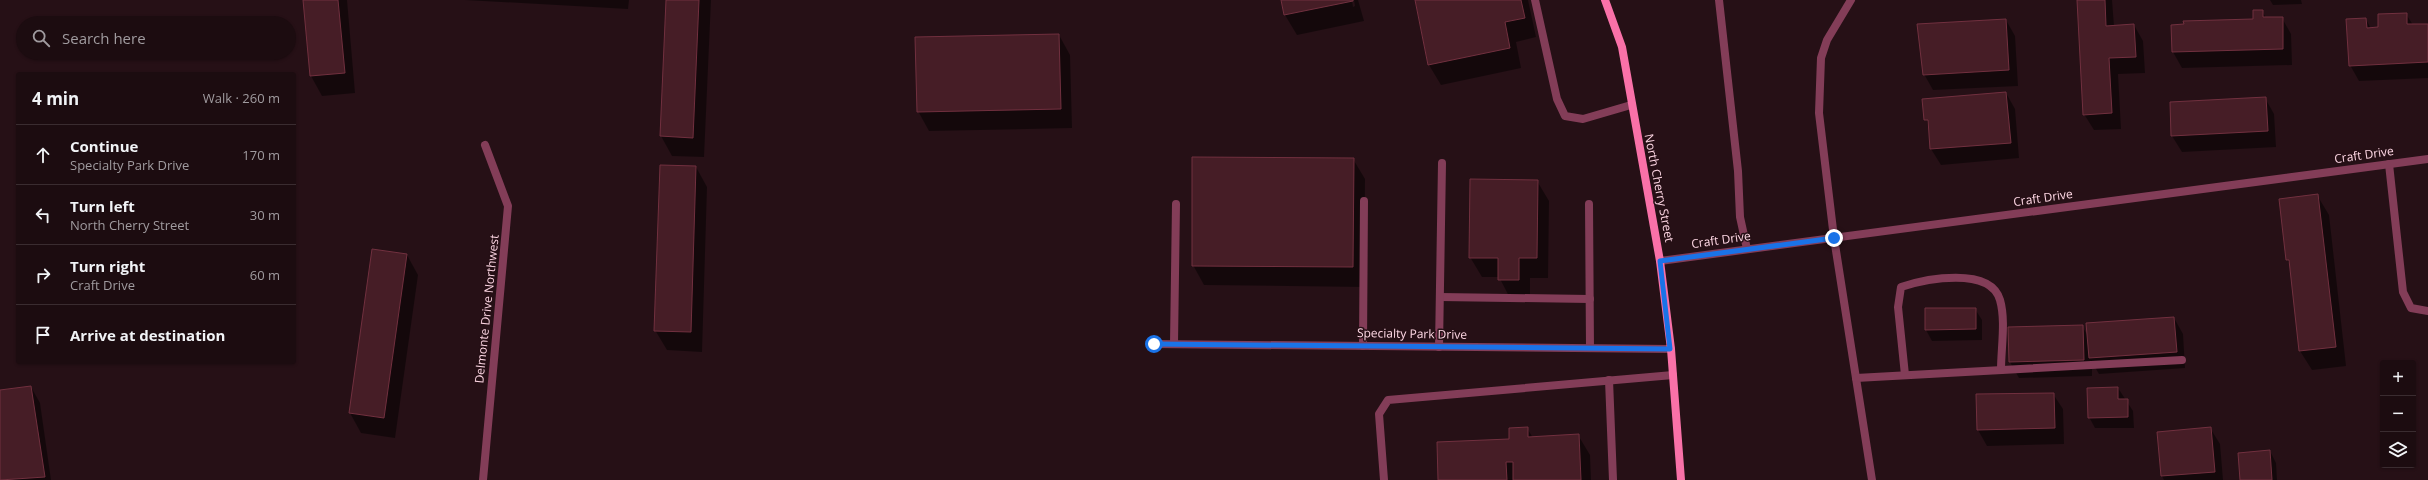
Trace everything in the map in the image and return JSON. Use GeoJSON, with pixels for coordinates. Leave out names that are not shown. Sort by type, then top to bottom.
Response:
{"type":"FeatureCollection","features":[{"type":"Feature","properties":{"kind":"main road","name":"North Cherry Street"},"geometry":{"type":"LineString","coordinates":[[1605,0],[1622,46],[1631,105],[1660,261],[1673,375],[1681,480]]}},
{"type":"Feature","properties":{"kind":"street"},"geometry":{"type":"LineString","coordinates":[[1535,0],[1557,99],[1565,116],[1583,119],[1631,105]]}},
{"type":"Feature","properties":{"kind":"street"},"geometry":{"type":"LineString","coordinates":[[1719,0],[1738,171],[1740,217],[1747,249]]}},
{"type":"Feature","properties":{"kind":"street"},"geometry":{"type":"LineString","coordinates":[[1851,0],[1827,40],[1821,58],[1819,113],[1834,238],[1872,480]]}},
{"type":"Feature","properties":{"kind":"street","name":"Delmonte Drive Northwest"},"geometry":{"type":"LineString","coordinates":[[483,480],[508,206],[486,144]]}},
{"type":"Feature","properties":{"kind":"street","name":"Craft Drive"},"geometry":{"type":"LineString","coordinates":[[1660,261],[2428,159]]}},
{"type":"Feature","properties":{"kind":"street"},"geometry":{"type":"LineString","coordinates":[[1439,347],[1442,163]]}},
{"type":"Feature","properties":{"kind":"street"},"geometry":{"type":"LineString","coordinates":[[2389,164],[2403,292],[2411,308],[2428,311]]}},
{"type":"Feature","properties":{"kind":"street"},"geometry":{"type":"LineString","coordinates":[[1363,346],[1364,201]]}},
{"type":"Feature","properties":{"kind":"street"},"geometry":{"type":"LineString","coordinates":[[1174,344],[1176,204]]}},
{"type":"Feature","properties":{"kind":"street"},"geometry":{"type":"LineString","coordinates":[[1589,204],[1590,348]]}},
{"type":"Feature","properties":{"kind":"street"},"geometry":{"type":"LineString","coordinates":[[1905,376],[1898,307],[1901,287],[1937,278],[1985,281],[1996,290],[2000,300],[2001,370]]}},
{"type":"Feature","properties":{"kind":"street"},"geometry":{"type":"LineString","coordinates":[[1440,297],[1590,299]]}},
{"type":"Feature","properties":{"kind":"street","name":"Specialty Park Drive"},"geometry":{"type":"LineString","coordinates":[[1154,344],[1670,349]]}},
{"type":"Feature","properties":{"kind":"street"},"geometry":{"type":"LineString","coordinates":[[1856,378],[2182,360]]}},
{"type":"Feature","properties":{"kind":"street"},"geometry":{"type":"LineString","coordinates":[[1384,480],[1379,414],[1388,400],[1673,375]]}},
{"type":"Feature","properties":{"kind":"street"},"geometry":{"type":"LineString","coordinates":[[1609,380],[1613,480]]}},
{"type":"Feature","properties":{"kind":"building"},"geometry":{"type":"Polygon","coordinates":[[[303,0],[338,0],[345,73],[310,76],[303,0]]]}},
{"type":"Feature","properties":{"kind":"building"},"geometry":{"type":"Polygon","coordinates":[[[666,0],[699,0],[693,138],[660,136],[666,0]]]}},
{"type":"Feature","properties":{"kind":"building"},"geometry":{"type":"Polygon","coordinates":[[[1281,0],[1353,0],[1353,1],[1284,15],[1281,0]]]}},
{"type":"Feature","properties":{"kind":"building"},"geometry":{"type":"Polygon","coordinates":[[[1415,0],[1521,0],[1525,18],[1505,22],[1510,48],[1428,65],[1415,0]]]}},
{"type":"Feature","properties":{"kind":"building"},"geometry":{"type":"Polygon","coordinates":[[[2077,0],[2105,0],[2106,26],[2134,24],[2136,57],[2109,58],[2112,113],[2083,115],[2077,0]]]}},
{"type":"Feature","properties":{"kind":"building"},"geometry":{"type":"Polygon","coordinates":[[[2253,10],[2263,10],[2263,17],[2283,17],[2283,49],[2172,52],[2171,25],[2184,24],[2183,21],[2253,19],[2253,10]]]}},
{"type":"Feature","properties":{"kind":"building"},"geometry":{"type":"Polygon","coordinates":[[[2407,13],[2407,24],[2428,24],[2428,62],[2349,66],[2346,19],[2366,18],[2367,28],[2378,27],[2378,14],[2407,13]]]}},
{"type":"Feature","properties":{"kind":"building"},"geometry":{"type":"Polygon","coordinates":[[[2006,19],[2009,70],[1923,75],[1917,24],[2006,19]]]}},
{"type":"Feature","properties":{"kind":"building"},"geometry":{"type":"Polygon","coordinates":[[[1059,34],[1061,109],[917,112],[915,37],[1059,34]]]}},
{"type":"Feature","properties":{"kind":"building"},"geometry":{"type":"Polygon","coordinates":[[[2006,92],[2011,143],[1930,149],[1928,120],[1924,120],[1922,99],[2006,92]]]}},
{"type":"Feature","properties":{"kind":"building"},"geometry":{"type":"Polygon","coordinates":[[[2266,97],[2268,131],[2171,136],[2170,102],[2266,97]]]}},
{"type":"Feature","properties":{"kind":"building"},"geometry":{"type":"Polygon","coordinates":[[[1192,157],[1354,158],[1353,267],[1192,266],[1192,157]]]}},
{"type":"Feature","properties":{"kind":"building"},"geometry":{"type":"Polygon","coordinates":[[[660,165],[696,166],[691,332],[654,331],[660,165]]]}},
{"type":"Feature","properties":{"kind":"building"},"geometry":{"type":"Polygon","coordinates":[[[1470,179],[1538,180],[1537,258],[1519,258],[1519,280],[1498,280],[1498,258],[1469,258],[1470,179]]]}},
{"type":"Feature","properties":{"kind":"building"},"geometry":{"type":"Polygon","coordinates":[[[2318,194],[2336,347],[2299,351],[2289,260],[2286,260],[2279,199],[2318,194]]]}},
{"type":"Feature","properties":{"kind":"building"},"geometry":{"type":"Polygon","coordinates":[[[372,249],[407,254],[384,418],[349,413],[372,249]]]}},
{"type":"Feature","properties":{"kind":"building"},"geometry":{"type":"Polygon","coordinates":[[[1925,308],[1976,308],[1976,329],[1925,330],[1925,308]]]}},
{"type":"Feature","properties":{"kind":"building"},"geometry":{"type":"Polygon","coordinates":[[[2174,317],[2177,352],[2089,358],[2086,323],[2174,317]]]}},
{"type":"Feature","properties":{"kind":"building"},"geometry":{"type":"Polygon","coordinates":[[[2083,325],[2084,360],[2009,362],[2008,327],[2083,325]]]}},
{"type":"Feature","properties":{"kind":"building"},"geometry":{"type":"Polygon","coordinates":[[[31,386],[45,477],[0,480],[0,390],[31,386]]]}},
{"type":"Feature","properties":{"kind":"building"},"geometry":{"type":"Polygon","coordinates":[[[2118,387],[2118,399],[2128,399],[2128,417],[2088,418],[2087,388],[2118,387]]]}},
{"type":"Feature","properties":{"kind":"building"},"geometry":{"type":"Polygon","coordinates":[[[2054,393],[2055,428],[1977,430],[1976,394],[2054,393]]]}},
{"type":"Feature","properties":{"kind":"building"},"geometry":{"type":"Polygon","coordinates":[[[1528,427],[1528,437],[1579,434],[1581,480],[1513,480],[1513,462],[1506,462],[1507,480],[1438,480],[1437,442],[1509,439],[1509,428],[1528,427]]]}},
{"type":"Feature","properties":{"kind":"building"},"geometry":{"type":"Polygon","coordinates":[[[2211,427],[2215,472],[2161,476],[2157,432],[2211,427]]]}},
{"type":"Feature","properties":{"kind":"building"},"geometry":{"type":"Polygon","coordinates":[[[2270,450],[2272,480],[2240,480],[2238,453],[2270,450]]]}},
{"type":"Feature","properties":{"kind":"route"},"geometry":{"type":"LineString","coordinates":[[1154,344],[1670,349],[1660,261],[1834,238]]}}]}
